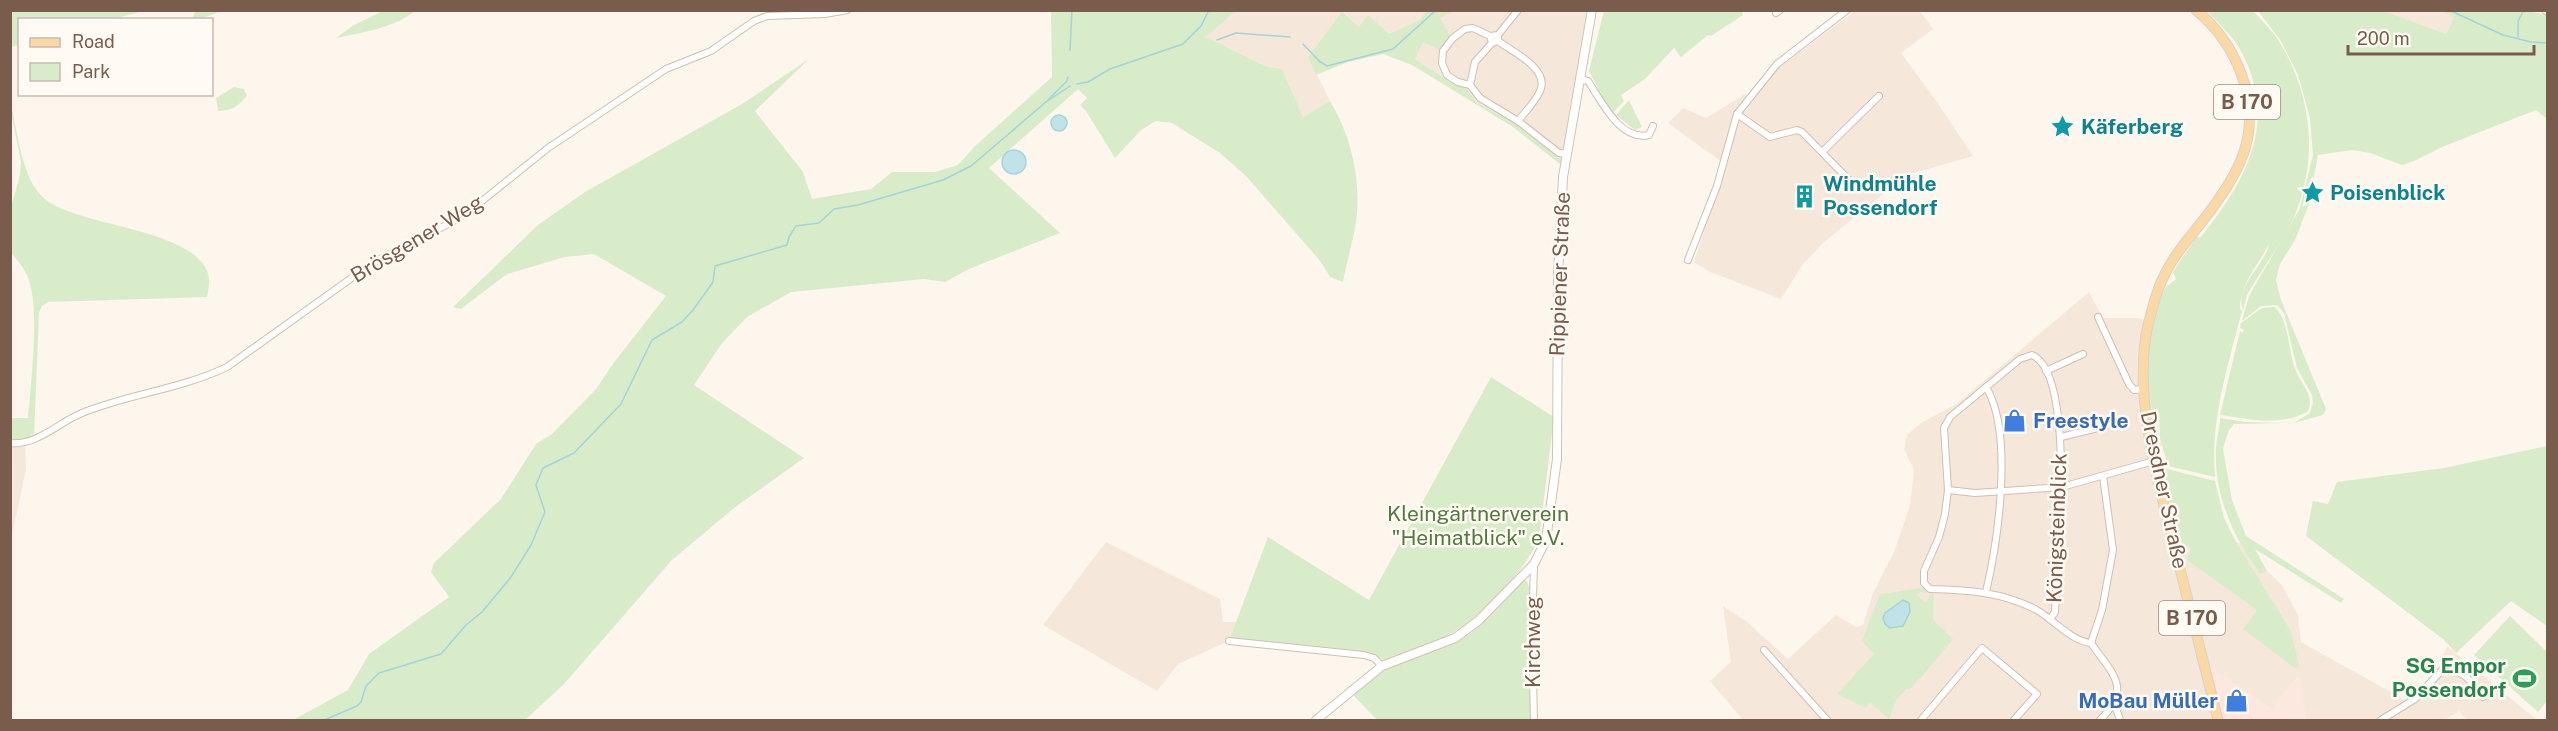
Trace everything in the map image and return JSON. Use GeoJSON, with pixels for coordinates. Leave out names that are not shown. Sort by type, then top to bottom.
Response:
{"type":"FeatureCollection","features":[{"type":"Feature","properties":{"kind":"main road","name":"Dresdner Straße"},"geometry":{"type":"LineString","coordinates":[[2196,10],[2213,25],[2227,43],[2245,84],[2248,117],[2244,151],[2232,178],[2217,202],[2188,238],[2162,278],[2148,327],[2144,358],[2144,389],[2154,461],[2217,720]]}},
{"type":"Feature","properties":{"kind":"street","name":"Brösgener Weg"},"geometry":{"type":"LineString","coordinates":[[10,443],[25,443],[83,412],[202,378],[227,367],[374,262],[469,211],[548,148],[604,113],[653,77],[711,51],[754,21],[766,16],[825,14],[847,10]]}},
{"type":"Feature","properties":{"kind":"street"},"geometry":{"type":"LineString","coordinates":[[1470,85],[1474,62],[1518,10]]}},
{"type":"Feature","properties":{"kind":"street","name":"Rippiener Straße"},"geometry":{"type":"LineString","coordinates":[[1316,720],[1382,666],[1455,638],[1478,621],[1534,564],[1546,540],[1557,459],[1558,276],[1566,154],[1592,10]]}},
{"type":"Feature","properties":{"kind":"street"},"geometry":{"type":"LineString","coordinates":[[1688,260],[1717,186],[1737,114],[1777,64],[1847,10]]}},
{"type":"Feature","properties":{"kind":"street"},"geometry":{"type":"LineString","coordinates":[[1518,121],[1540,92],[1543,82],[1537,69],[1495,39],[1473,28],[1465,29],[1453,38],[1443,51],[1442,63],[1447,75],[1458,82],[1470,85],[1480,98],[1518,121],[1559,153],[1566,154]]}},
{"type":"Feature","properties":{"kind":"street"},"geometry":{"type":"LineString","coordinates":[[1579,78],[1588,81],[1607,112],[1624,129],[1643,136],[1648,135],[1653,126]]}},
{"type":"Feature","properties":{"kind":"street"},"geometry":{"type":"LineString","coordinates":[[1822,152],[1879,96]]}},
{"type":"Feature","properties":{"kind":"street"},"geometry":{"type":"LineString","coordinates":[[1737,114],[1770,137],[1797,130],[1802,132],[1855,186],[1910,180]]}},
{"type":"Feature","properties":{"kind":"street"},"geometry":{"type":"LineString","coordinates":[[2098,317],[2129,384],[2134,390],[2144,389]]}},
{"type":"Feature","properties":{"kind":"street"},"geometry":{"type":"LineString","coordinates":[[2083,354],[2046,371],[2038,358],[2026,356],[1950,417],[1944,428],[1948,490],[1939,537],[1924,571],[1926,586],[1986,592],[2034,609],[2051,618],[2075,637],[2091,643],[2115,674],[2119,685],[2115,705],[2120,720]]}},
{"type":"Feature","properties":{"kind":"street","name":"Königsteinblick"},"geometry":{"type":"LineString","coordinates":[[2046,371],[2061,437],[2062,487],[2055,612],[2051,618]]}},
{"type":"Feature","properties":{"kind":"street"},"geometry":{"type":"LineString","coordinates":[[1986,387],[2000,432],[2000,491],[1986,592]]}},
{"type":"Feature","properties":{"kind":"street","name":"Königsteinblick"},"geometry":{"type":"LineString","coordinates":[[2061,437],[2102,427]]}},
{"type":"Feature","properties":{"kind":"street"},"geometry":{"type":"LineString","coordinates":[[1948,490],[1975,493],[2062,487],[2154,461]]}},
{"type":"Feature","properties":{"kind":"street"},"geometry":{"type":"LineString","coordinates":[[2091,643],[2104,600],[2114,550],[2103,476]]}},
{"type":"Feature","properties":{"kind":"street","name":"Kirchweg"},"geometry":{"type":"LineString","coordinates":[[1534,564],[1532,634],[1534,720]]}},
{"type":"Feature","properties":{"kind":"street"},"geometry":{"type":"LineString","coordinates":[[1229,641],[1364,656],[1374,658],[1382,666]]}},
{"type":"Feature","properties":{"kind":"street"},"geometry":{"type":"LineString","coordinates":[[1921,720],[1982,648],[2037,694],[2014,720]]}},
{"type":"Feature","properties":{"kind":"street"},"geometry":{"type":"LineString","coordinates":[[1764,650],[1827,720]]}},
{"type":"Feature","properties":{"kind":"street"},"geometry":{"type":"LineString","coordinates":[[2381,720],[2415,699],[2443,669],[2454,668],[2466,676],[2483,697]]}},
{"type":"Feature","properties":{"kind":"street"},"geometry":{"type":"LineString","coordinates":[[2100,720],[2115,705]]}},
{"type":"Feature","properties":{"kind":"shaded area"},"geometry":{"type":"Polygon","coordinates":[[[1236,11],[1342,11],[1308,57],[1330,101],[1303,117],[1282,69],[1265,66],[1205,37],[1236,11]]]}},
{"type":"Feature","properties":{"kind":"shaded area"},"geometry":{"type":"Polygon","coordinates":[[[1343,11],[1588,11],[1562,160],[1516,124],[1476,102],[1468,90],[1454,84],[1415,59],[1389,34],[1359,27],[1343,11]]]}},
{"type":"Feature","properties":{"kind":"shaded area"},"geometry":{"type":"Polygon","coordinates":[[[1855,11],[1920,11],[1933,29],[1901,53],[1973,156],[1907,175],[1824,242],[1803,264],[1781,299],[1710,272],[1694,262],[1726,165],[1668,123],[1683,108],[1706,118],[1745,94],[1752,99],[1777,69],[1855,11]]]}},
{"type":"Feature","properties":{"kind":"shaded area"},"geometry":{"type":"Polygon","coordinates":[[[2384,11],[2443,11],[2454,18],[2446,34],[2384,11]]]}},
{"type":"Feature","properties":{"kind":"shaded area"},"geometry":{"type":"Polygon","coordinates":[[[2089,292],[2103,318],[2137,318],[2154,322],[2150,341],[2160,421],[2157,422],[2163,452],[2160,453],[2178,524],[2254,548],[2267,571],[2282,585],[2298,615],[2301,642],[2405,700],[2425,684],[2438,667],[2447,646],[2537,720],[2466,720],[2459,711],[2445,720],[1743,720],[1710,681],[1731,662],[1723,606],[1747,622],[1788,659],[1836,615],[1856,627],[1863,625],[1873,593],[1894,552],[1910,506],[1914,470],[1904,449],[1907,435],[1921,423],[1958,403],[2089,292]]]}},
{"type":"Feature","properties":{"kind":"shaded area"},"geometry":{"type":"Polygon","coordinates":[[[11,443],[25,443],[26,470],[11,540],[11,443]]]}},
{"type":"Feature","properties":{"kind":"shaded area"},"geometry":{"type":"Polygon","coordinates":[[[1106,542],[1220,599],[1223,622],[1236,622],[1229,641],[1178,664],[1157,691],[1043,625],[1106,542]]]}},
{"type":"Feature","properties":{"kind":"shaded area"},"geometry":{"type":"Polygon","coordinates":[[[2209,666],[2272,709],[2293,681],[2300,677],[2306,720],[2223,720],[2209,666]]]}},
{"type":"Feature","properties":{"kind":"green space"},"geometry":{"type":"Polygon","coordinates":[[[11,10],[144,10],[117,18],[18,18],[18,45],[11,47],[11,10]]]}},
{"type":"Feature","properties":{"kind":"green space"},"geometry":{"type":"Polygon","coordinates":[[[195,10],[222,11],[203,18],[193,18],[195,10]]]}},
{"type":"Feature","properties":{"kind":"green space"},"geometry":{"type":"Polygon","coordinates":[[[385,10],[415,11],[387,26],[336,38],[354,25],[385,10]]]}},
{"type":"Feature","properties":{"kind":"green space"},"geometry":{"type":"Polygon","coordinates":[[[1741,10],[1743,15],[1711,36],[1708,35],[1681,57],[1674,48],[1645,79],[1621,95],[1624,101],[1613,113],[1609,109],[1589,71],[1604,11],[1741,10]]]}},
{"type":"Feature","properties":{"kind":"green space"},"geometry":{"type":"Polygon","coordinates":[[[2523,10],[2547,15],[2547,119],[2536,110],[2402,165],[2370,153],[2352,150],[2318,155],[2309,204],[2295,240],[2280,264],[2276,280],[2281,300],[2326,409],[2323,415],[2294,423],[2310,413],[2313,403],[2312,395],[2297,368],[2284,313],[2277,305],[2261,306],[2242,321],[2249,296],[2300,208],[2313,155],[2310,118],[2298,75],[2281,41],[2258,11],[2384,11],[2446,34],[2454,18],[2443,11],[2523,10]]]}},
{"type":"Feature","properties":{"kind":"green space"},"geometry":{"type":"Polygon","coordinates":[[[1051,11],[1236,11],[1206,37],[1265,66],[1282,69],[1303,117],[1330,101],[1343,127],[1352,155],[1358,199],[1355,230],[1343,282],[1330,277],[1321,262],[1246,176],[1220,153],[1172,123],[1156,121],[1141,130],[1115,158],[1080,105],[1087,98],[1078,89],[989,168],[1060,233],[969,269],[945,282],[924,279],[791,292],[747,317],[722,343],[694,385],[804,458],[734,508],[672,560],[564,684],[525,720],[293,720],[348,690],[369,654],[449,597],[431,572],[434,563],[501,499],[536,444],[552,434],[596,389],[666,296],[594,254],[565,257],[507,274],[461,309],[453,307],[538,225],[585,192],[742,104],[809,59],[755,111],[803,172],[812,199],[871,189],[892,172],[935,172],[958,165],[974,147],[1052,77],[1051,11]]]}},
{"type":"Feature","properties":{"kind":"green space"},"geometry":{"type":"Polygon","coordinates":[[[1342,11],[1359,27],[1368,15],[1389,34],[1420,20],[1426,11],[1453,11],[1440,18],[1451,37],[1441,51],[1423,42],[1415,59],[1454,84],[1468,90],[1476,102],[1516,124],[1562,160],[1560,164],[1513,127],[1412,65],[1383,54],[1348,62],[1316,75],[1308,57],[1342,11]]]}},
{"type":"Feature","properties":{"kind":"green space"},"geometry":{"type":"Polygon","coordinates":[[[2207,11],[2253,11],[2274,34],[2298,82],[2308,123],[2309,144],[2308,165],[2298,207],[2281,241],[2247,295],[2243,310],[2241,301],[2246,285],[2243,291],[2241,300],[2240,309],[2242,311],[2218,414],[2214,456],[2215,477],[2168,466],[2160,438],[2159,417],[2154,417],[2148,368],[2154,319],[2165,288],[2176,279],[2173,272],[2197,236],[2200,238],[2231,196],[2252,152],[2257,128],[2257,104],[2253,79],[2239,47],[2207,11]],[[2269,244],[2246,284],[2262,260],[2269,244]]]}},
{"type":"Feature","properties":{"kind":"green space"},"geometry":{"type":"Polygon","coordinates":[[[234,87],[244,89],[247,96],[234,107],[218,111],[216,98],[234,87]]]}},
{"type":"Feature","properties":{"kind":"green space"},"geometry":{"type":"Polygon","coordinates":[[[1629,100],[1642,127],[1635,130],[1616,115],[1629,100]]]}},
{"type":"Feature","properties":{"kind":"green space"},"geometry":{"type":"Polygon","coordinates":[[[10,101],[25,167],[37,191],[45,199],[62,209],[84,217],[163,239],[185,249],[201,261],[209,278],[207,297],[48,302],[42,306],[39,312],[34,437],[32,433],[30,439],[11,440],[11,418],[28,418],[34,314],[29,279],[11,253],[11,207],[20,175],[21,162],[10,101]]]}},
{"type":"Feature","properties":{"kind":"green space"},"geometry":{"type":"Polygon","coordinates":[[[2275,307],[2284,322],[2293,363],[2308,394],[2310,402],[2308,411],[2298,416],[2276,420],[2254,420],[2220,415],[2240,331],[2243,333],[2244,330],[2240,328],[2241,323],[2262,308],[2275,307]]]}},
{"type":"Feature","properties":{"kind":"green space","name":"Kleingärtnerverein \"Heimatblick\" e.V."},"geometry":{"type":"Polygon","coordinates":[[[1491,377],[1554,417],[1539,539],[1524,565],[1490,604],[1452,633],[1384,660],[1366,652],[1354,650],[1230,638],[1268,537],[1369,600],[1491,377]]]}},
{"type":"Feature","properties":{"kind":"green space"},"geometry":{"type":"Polygon","coordinates":[[[2220,418],[2245,422],[2294,423],[2234,424],[2228,432],[2223,449],[2232,500],[2246,536],[2344,599],[2341,603],[2255,549],[2267,571],[2260,574],[2234,531],[2222,500],[2216,467],[2220,418]]]}},
{"type":"Feature","properties":{"kind":"green space"},"geometry":{"type":"Polygon","coordinates":[[[2547,446],[2547,626],[2511,601],[2456,653],[2443,639],[2306,536],[2313,501],[2328,504],[2337,482],[2444,468],[2547,446]]]}},
{"type":"Feature","properties":{"kind":"green space"},"geometry":{"type":"Polygon","coordinates":[[[2160,453],[2167,469],[2215,481],[2224,518],[2236,542],[2291,631],[2299,666],[2296,669],[2243,629],[2257,610],[2187,560],[2191,548],[2187,546],[2183,550],[2178,548],[2160,453]]]}},
{"type":"Feature","properties":{"kind":"green space"},"geometry":{"type":"Polygon","coordinates":[[[1523,581],[1527,581],[1529,587],[1530,667],[1527,682],[1530,694],[1530,720],[1377,720],[1352,694],[1383,670],[1448,645],[1471,633],[1523,581]]]}},
{"type":"Feature","properties":{"kind":"green space"},"geometry":{"type":"Polygon","coordinates":[[[1922,588],[1927,591],[1926,593],[1921,592],[1916,595],[1926,603],[1930,595],[1934,593],[1933,620],[1953,639],[1920,679],[1896,700],[1889,719],[1870,702],[1866,708],[1837,694],[1874,654],[1862,641],[1880,594],[1922,588]]]}},
{"type":"Feature","properties":{"kind":"green space","name":"SG Empor Possendorf"},"geometry":{"type":"Polygon","coordinates":[[[2510,616],[2547,652],[2547,701],[2538,712],[2474,655],[2510,616]]]}},
{"type":"Feature","properties":{"kind":"water"},"geometry":{"type":"Polygon","coordinates":[[[1056,115],[1062,115],[1067,123],[1065,129],[1056,131],[1051,126],[1051,120],[1056,115]]]}},
{"type":"Feature","properties":{"kind":"water"},"geometry":{"type":"Polygon","coordinates":[[[1014,150],[1023,153],[1026,162],[1023,171],[1014,174],[1005,171],[1002,162],[1005,153],[1014,150]]]}},
{"type":"Feature","properties":{"kind":"water"},"geometry":{"type":"Polygon","coordinates":[[[1903,600],[1909,603],[1910,612],[1903,626],[1890,628],[1885,624],[1883,618],[1885,613],[1903,600]]]}},
{"type":"Feature","properties":{"kind":"waterway"},"geometry":{"type":"LineString","coordinates":[[1070,50],[1072,10]]}},
{"type":"Feature","properties":{"kind":"waterway"},"geometry":{"type":"LineString","coordinates":[[1077,84],[1088,82],[1110,69],[1183,44],[1201,26],[1209,10]]}},
{"type":"Feature","properties":{"kind":"waterway"},"geometry":{"type":"LineString","coordinates":[[2449,10],[2503,35],[2531,42],[2548,43]]}},
{"type":"Feature","properties":{"kind":"waterway"},"geometry":{"type":"LineString","coordinates":[[1303,44],[1327,66],[1393,49],[1435,11]]}},
{"type":"Feature","properties":{"kind":"waterway"},"geometry":{"type":"LineString","coordinates":[[2518,37],[2518,21],[2523,12]]}},
{"type":"Feature","properties":{"kind":"waterway"},"geometry":{"type":"LineString","coordinates":[[1217,40],[1236,33],[1290,37]]}},
{"type":"Feature","properties":{"kind":"waterway"},"geometry":{"type":"LineString","coordinates":[[1048,100],[1067,81],[1068,77]]}},
{"type":"Feature","properties":{"kind":"waterway"},"geometry":{"type":"LineString","coordinates":[[324,720],[357,706],[361,702],[366,686],[379,673],[441,654],[466,625],[482,612],[511,577],[531,545],[545,512],[536,485],[543,468],[574,453],[621,404],[652,340],[682,322],[693,310],[713,282],[715,266],[787,245],[796,226],[819,223],[834,209],[858,205],[943,180],[971,166],[1046,102],[1070,86]]}},
{"type":"Feature","properties":{"kind":"place","name":"Käferberg"},"geometry":{"type":"Point","coordinates":[2063,127]}},
{"type":"Feature","properties":{"kind":"place","name":"Poisenblick"},"geometry":{"type":"Point","coordinates":[2312,193]}},
{"type":"Feature","properties":{"kind":"place","name":"Windmühle Possendorf"},"geometry":{"type":"Point","coordinates":[1805,196]}},
{"type":"Feature","properties":{"kind":"place","name":"Freestyle"},"geometry":{"type":"Point","coordinates":[2015,421]}},
{"type":"Feature","properties":{"kind":"place","name":"SG Empor Possendorf"},"geometry":{"type":"Point","coordinates":[2524,678]}},
{"type":"Feature","properties":{"kind":"place","name":"MoBau Müller"},"geometry":{"type":"Point","coordinates":[2236,701]}}]}
